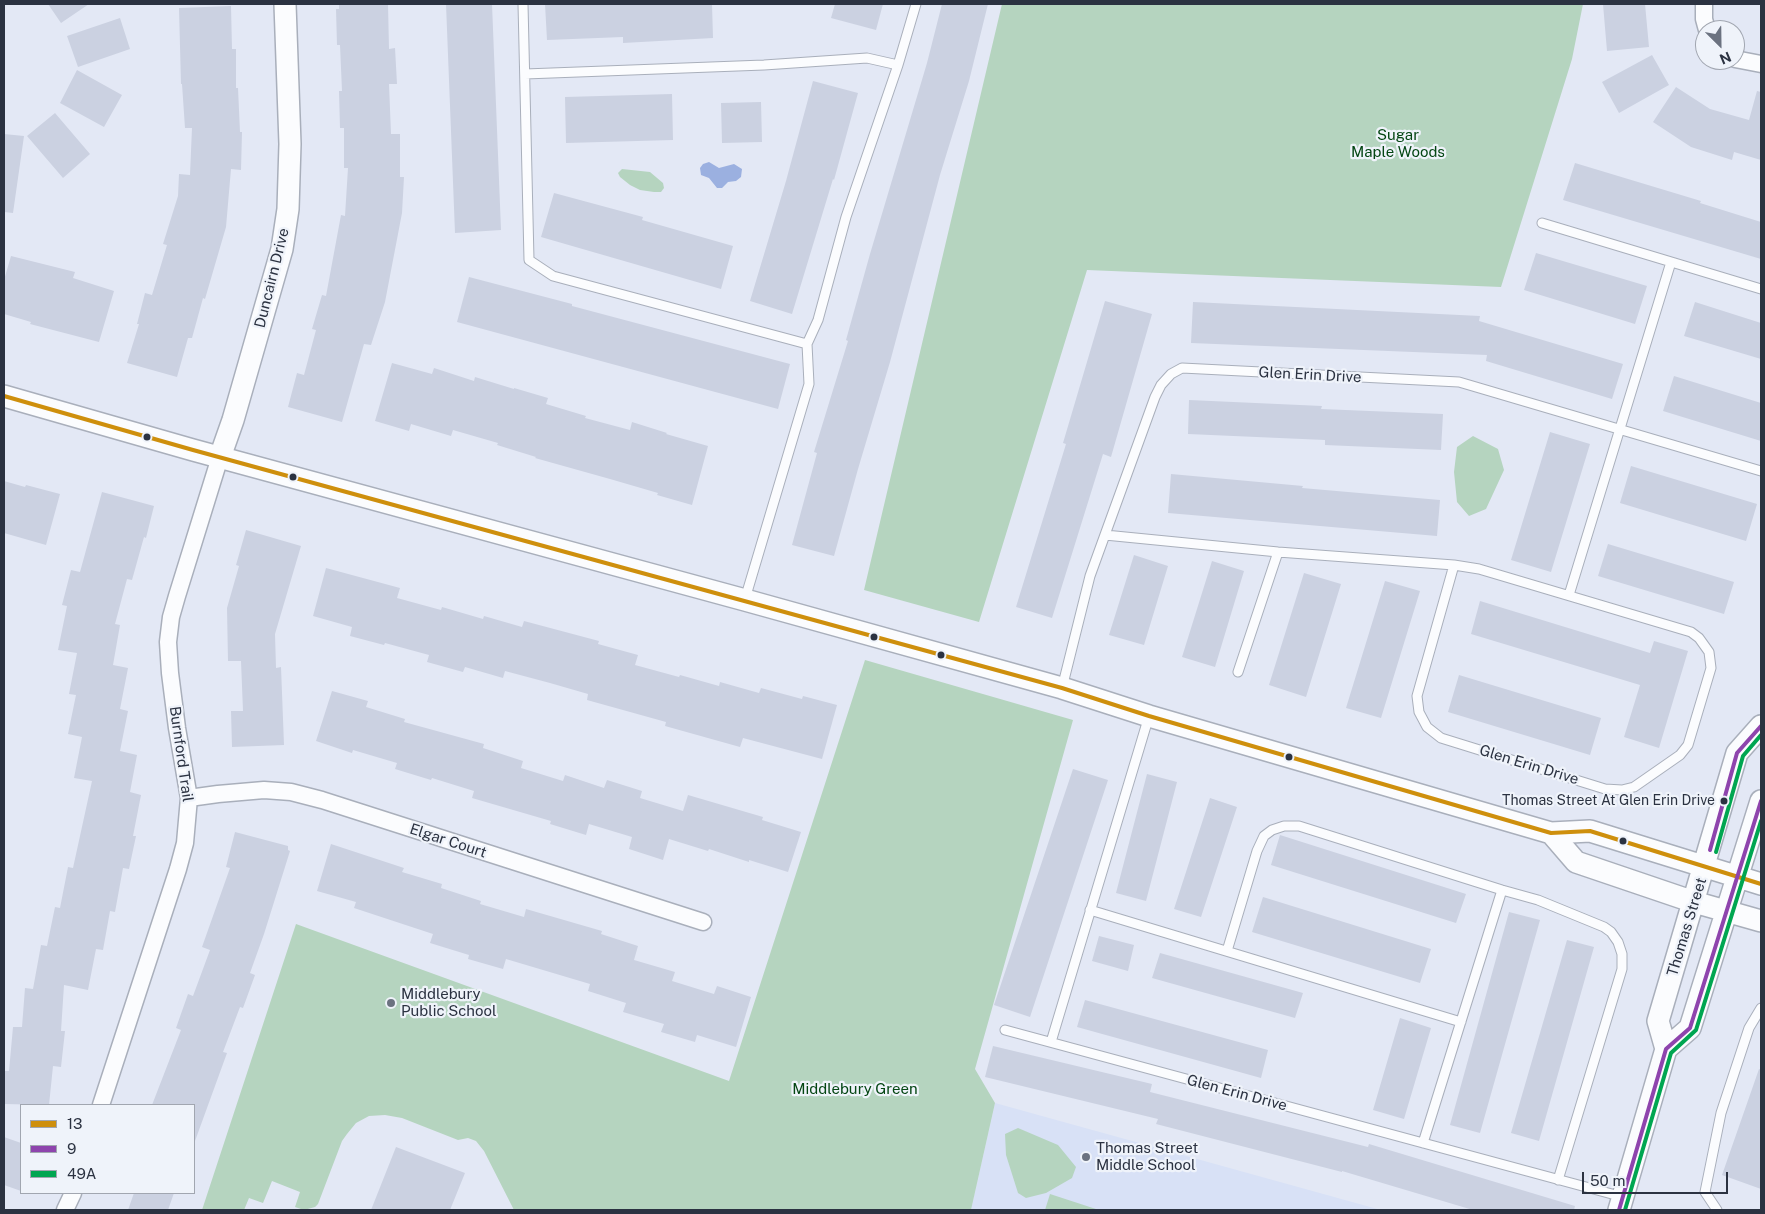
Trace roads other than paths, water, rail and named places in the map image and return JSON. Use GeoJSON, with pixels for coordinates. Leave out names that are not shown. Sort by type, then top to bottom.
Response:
{"type":"FeatureCollection","features":[{"type":"Feature","properties":{"kind":"street","name":"Duncairn Drive"},"geometry":{"type":"LineString","coordinates":[[220,457],[233,420],[282,249],[286,225],[290,144],[285,4]]}},
{"type":"Feature","properties":{"kind":"street"},"geometry":{"type":"LineString","coordinates":[[1704,4],[1704,20]]}},
{"type":"Feature","properties":{"kind":"street"},"geometry":{"type":"LineString","coordinates":[[1745,61],[1761,64]]}},
{"type":"Feature","properties":{"kind":"street"},"geometry":{"type":"LineString","coordinates":[[4,396],[1062,688],[1149,716],[1550,833],[1590,830],[1761,884]]}},
{"type":"Feature","properties":{"kind":"street","name":"Burnford Trail"},"geometry":{"type":"LineString","coordinates":[[101,1104],[185,844],[189,798],[177,728],[168,642],[171,617],[220,457]]}},
{"type":"Feature","properties":{"kind":"street","name":"Thomas Street"},"geometry":{"type":"LineString","coordinates":[[1666,1049],[1658,1022],[1737,753],[1761,726]]}},
{"type":"Feature","properties":{"kind":"street","name":"Elgar Court"},"geometry":{"type":"LineString","coordinates":[[189,798],[264,790],[290,792],[322,800],[702,922]]}},
{"type":"Feature","properties":{"kind":"street"},"geometry":{"type":"LineString","coordinates":[[1621,1204],[1666,1049],[1690,1028],[1761,801]]}},
{"type":"Feature","properties":{"kind":"street"},"geometry":{"type":"LineString","coordinates":[[1550,833],[1576,862],[1694,902],[1761,921]]}},
{"type":"Feature","properties":{"kind":"street"},"geometry":{"type":"LineString","coordinates":[[65,1210],[73,1194]]}},
{"type":"Feature","properties":{"kind":"lane"},"geometry":{"type":"LineString","coordinates":[[523,4],[530,260],[553,276],[807,344]]}},
{"type":"Feature","properties":{"kind":"lane"},"geometry":{"type":"LineString","coordinates":[[745,600],[809,384],[807,344],[818,320],[846,217],[898,65],[916,4]]}},
{"type":"Feature","properties":{"kind":"lane"},"geometry":{"type":"LineString","coordinates":[[525,74],[764,65],[867,58],[898,65]]}},
{"type":"Feature","properties":{"kind":"lane"},"geometry":{"type":"LineString","coordinates":[[1542,223],[1761,289]]}},
{"type":"Feature","properties":{"kind":"lane"},"geometry":{"type":"LineString","coordinates":[[1569,595],[1671,262]]}},
{"type":"Feature","properties":{"kind":"lane","name":"Glen Erin Drive"},"geometry":{"type":"LineString","coordinates":[[1062,688],[1090,576],[1160,385],[1171,374],[1182,368],[1459,382],[1761,470]]}},
{"type":"Feature","properties":{"kind":"lane","name":"Glen Erin Drive"},"geometry":{"type":"LineString","coordinates":[[1105,535],[1278,552],[1454,565],[1479,569],[1691,632],[1699,638],[1709,652],[1711,668],[1688,745],[1680,755],[1634,787],[1622,790],[1605,789],[1441,738],[1428,727],[1419,712],[1417,696],[1454,565]]}},
{"type":"Feature","properties":{"kind":"lane"},"geometry":{"type":"LineString","coordinates":[[1238,672],[1278,552]]}},
{"type":"Feature","properties":{"kind":"lane"},"geometry":{"type":"LineString","coordinates":[[1051,1042],[1149,716]]}},
{"type":"Feature","properties":{"kind":"lane"},"geometry":{"type":"LineString","coordinates":[[1227,952],[1257,850],[1264,836],[1272,830],[1284,826],[1299,826],[1538,900],[1604,927],[1611,932],[1618,942],[1622,954],[1622,969],[1558,1180]]}},
{"type":"Feature","properties":{"kind":"lane"},"geometry":{"type":"LineString","coordinates":[[1423,1143],[1502,890]]}},
{"type":"Feature","properties":{"kind":"lane"},"geometry":{"type":"LineString","coordinates":[[1090,910],[1461,1022]]}},
{"type":"Feature","properties":{"kind":"lane"},"geometry":{"type":"LineString","coordinates":[[1717,1210],[1705,1192],[1720,1113],[1749,1028],[1761,1008]]}},
{"type":"Feature","properties":{"kind":"lane","name":"Glen Erin Drive"},"geometry":{"type":"LineString","coordinates":[[1005,1030],[1558,1180],[1621,1204]]}},
{"type":"Feature","properties":{"kind":"water"},"geometry":{"type":"Polygon","coordinates":[[[709,162],[719,168],[734,164],[742,169],[741,177],[736,181],[728,182],[722,188],[717,188],[709,178],[701,175],[700,168],[703,164],[709,162]]]}},
{"type":"Feature","properties":{"kind":"place","name":"Thomas Street At Glen Erin Drive"},"geometry":{"type":"Point","coordinates":[1724,801]}},
{"type":"Feature","properties":{"kind":"place","name":"Middlebury Public School"},"geometry":{"type":"Point","coordinates":[391,1003]}},
{"type":"Feature","properties":{"kind":"place","name":"Thomas Street Middle School"},"geometry":{"type":"Point","coordinates":[1086,1157]}},
{"type":"Feature","properties":{"kind":"park label","name":"Sugar Maple Woods"},"geometry":{"type":"Point","coordinates":[1398,144]}},
{"type":"Feature","properties":{"kind":"park label","name":"Middlebury Green"},"geometry":{"type":"Point","coordinates":[855,1089]}}]}
